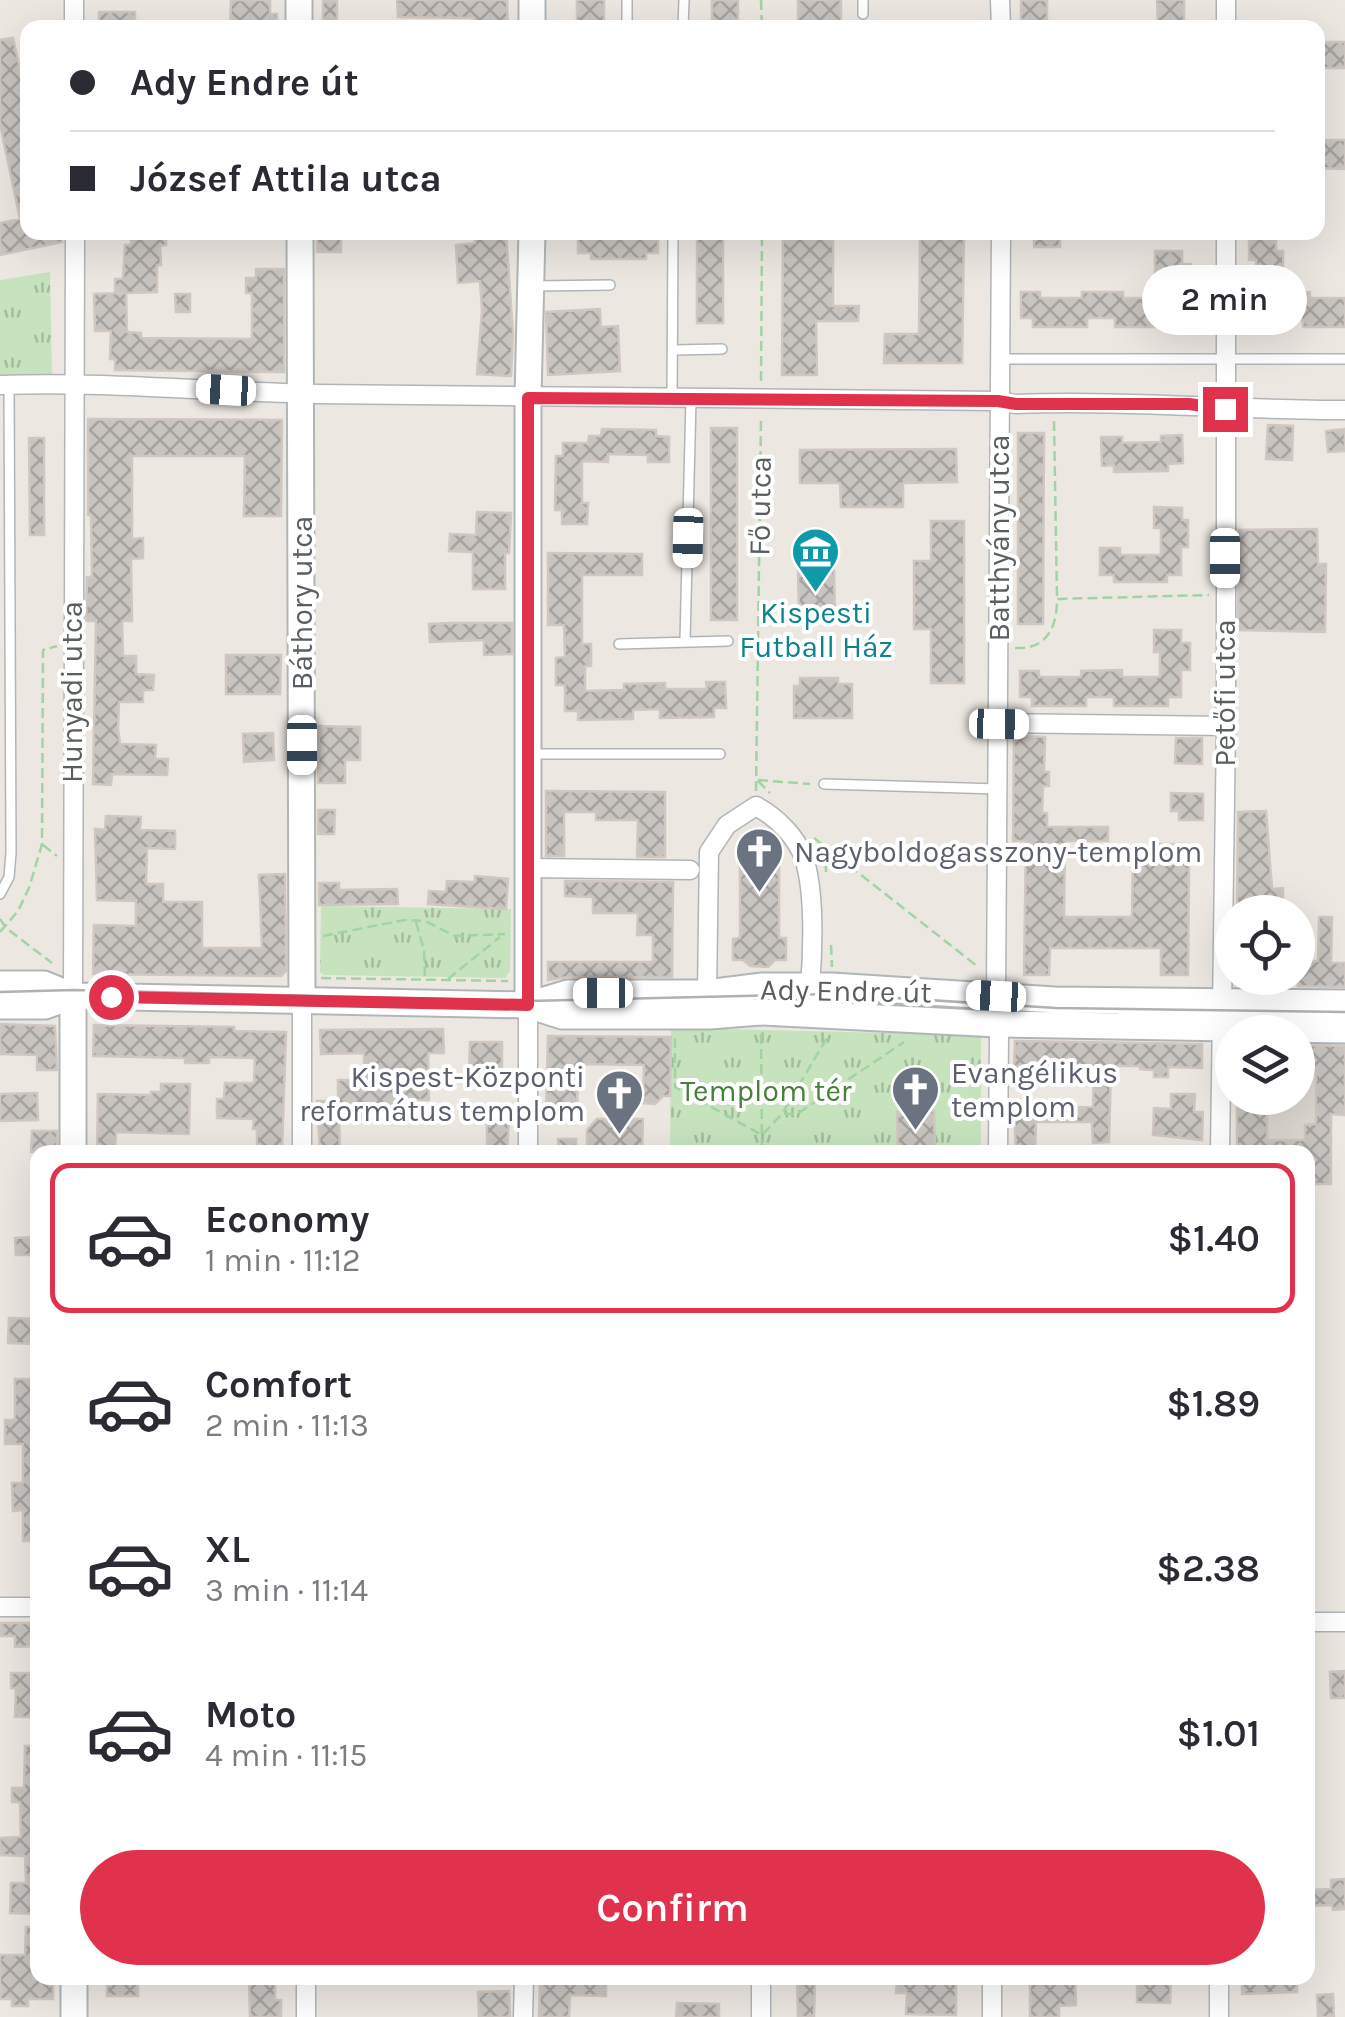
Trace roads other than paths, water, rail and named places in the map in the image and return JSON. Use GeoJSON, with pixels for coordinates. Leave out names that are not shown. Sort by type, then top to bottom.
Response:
{"type":"FeatureCollection","features":[{"type":"Feature","properties":{"kind":"street","name":"Hunyadi utca"},"geometry":{"type":"LineString","coordinates":[[73,1145],[75,240]]}},
{"type":"Feature","properties":{"kind":"street","name":"Báthory utca"},"geometry":{"type":"LineString","coordinates":[[300,240],[302,1145]]}},
{"type":"Feature","properties":{"kind":"street"},"geometry":{"type":"LineString","coordinates":[[528,1145],[528,993],[516,934],[528,868],[532,240]]}},
{"type":"Feature","properties":{"kind":"street","name":"Batthyány utca"},"geometry":{"type":"LineString","coordinates":[[1001,240],[998,789],[1006,1000]]}},
{"type":"Feature","properties":{"kind":"street","name":"Petőfi utca"},"geometry":{"type":"LineString","coordinates":[[1221,1015],[1226,726],[1226,240]]}},
{"type":"Feature","properties":{"kind":"street"},"geometry":{"type":"LineString","coordinates":[[4,384],[302,394],[998,401],[1345,410]]}},
{"type":"Feature","properties":{"kind":"street"},"geometry":{"type":"LineString","coordinates":[[999,724],[1226,726]]}},
{"type":"Feature","properties":{"kind":"street"},"geometry":{"type":"LineString","coordinates":[[707,993],[709,852],[727,825],[756,806],[783,825],[803,856],[831,1000]]}},
{"type":"Feature","properties":{"kind":"street"},"geometry":{"type":"LineString","coordinates":[[528,868],[690,870]]}},
{"type":"Feature","properties":{"kind":"street","name":"Ady Endre út"},"geometry":{"type":"LineString","coordinates":[[0,984],[44,984],[73,996],[302,1003],[528,993],[707,993],[761,1009],[831,1000],[998,1024],[1215,1015]]}},
{"type":"Feature","properties":{"kind":"street","name":"Ady Endre út"},"geometry":{"type":"LineString","coordinates":[[528,993],[562,1016],[710,1016],[831,1000],[1006,1000],[1221,1015],[1345,1003]]}},
{"type":"Feature","properties":{"kind":"street","name":"Ady Endre út"},"geometry":{"type":"LineString","coordinates":[[0,1006],[45,1006],[73,996]]}},
{"type":"Feature","properties":{"kind":"street","name":"Ady Endre út"},"geometry":{"type":"LineString","coordinates":[[1315,1026],[1345,1030]]}},
{"type":"Feature","properties":{"kind":"street"},"geometry":{"type":"LineString","coordinates":[[998,1145],[999,1036]]}},
{"type":"Feature","properties":{"kind":"street","name":"Petőfi utca"},"geometry":{"type":"LineString","coordinates":[[1220,1115],[1220,1145]]}},
{"type":"Feature","properties":{"kind":"street"},"geometry":{"type":"LineString","coordinates":[[0,1607],[30,1607]]}},
{"type":"Feature","properties":{"kind":"street"},"geometry":{"type":"LineString","coordinates":[[1315,1622],[1345,1622]]}},
{"type":"Feature","properties":{"kind":"street"},"geometry":{"type":"LineString","coordinates":[[74,1985],[74,2017]]}},
{"type":"Feature","properties":{"kind":"street"},"geometry":{"type":"LineString","coordinates":[[306,1985],[306,2017]]}},
{"type":"Feature","properties":{"kind":"street"},"geometry":{"type":"LineString","coordinates":[[523,2017],[524,1985]]}},
{"type":"Feature","properties":{"kind":"street"},"geometry":{"type":"LineString","coordinates":[[761,1985],[761,2017]]}},
{"type":"Feature","properties":{"kind":"street"},"geometry":{"type":"LineString","coordinates":[[992,1985],[992,2017]]}},
{"type":"Feature","properties":{"kind":"street"},"geometry":{"type":"LineString","coordinates":[[1219,1985],[1219,2017]]}},
{"type":"Feature","properties":{"kind":"lane"},"geometry":{"type":"LineString","coordinates":[[863,0],[863,14]]}},
{"type":"Feature","properties":{"kind":"lane"},"geometry":{"type":"LineString","coordinates":[[673,240],[674,350],[681,399],[685,642]]}},
{"type":"Feature","properties":{"kind":"lane"},"geometry":{"type":"LineString","coordinates":[[532,286],[610,286]]}},
{"type":"Feature","properties":{"kind":"lane"},"geometry":{"type":"LineString","coordinates":[[674,350],[722,349]]}},
{"type":"Feature","properties":{"kind":"lane"},"geometry":{"type":"LineString","coordinates":[[998,359],[1345,359]]}},
{"type":"Feature","properties":{"kind":"lane"},"geometry":{"type":"LineString","coordinates":[[0,894],[9,877],[11,853],[4,384]]}},
{"type":"Feature","properties":{"kind":"lane"},"geometry":{"type":"LineString","coordinates":[[620,644],[728,642]]}},
{"type":"Feature","properties":{"kind":"lane"},"geometry":{"type":"LineString","coordinates":[[529,754],[720,754]]}},
{"type":"Feature","properties":{"kind":"lane"},"geometry":{"type":"LineString","coordinates":[[824,784],[998,789]]}},
{"type":"Feature","properties":{"kind":"lane"},"geometry":{"type":"LineString","coordinates":[[1006,1000],[1094,1012]]}},
{"type":"Feature","properties":{"kind":"lane"},"geometry":{"type":"LineString","coordinates":[[1006,1000],[1060,1024]]}},
{"type":"Feature","properties":{"kind":"lane"},"geometry":{"type":"LineString","coordinates":[[1112,1013],[1221,1015]]}},
{"type":"Feature","properties":{"kind":"lane"},"geometry":{"type":"LineString","coordinates":[[1315,1016],[1345,1016]]}},
{"type":"Feature","properties":{"kind":"tram line"},"geometry":{"type":"LineString","coordinates":[[0,992],[73,990],[528,1001],[832,994],[1056,1008],[1345,1012]]}},
{"type":"Feature","properties":{"kind":"place","name":"Kispesti Futball Ház"},"geometry":{"type":"Point","coordinates":[816,594]}},
{"type":"Feature","properties":{"kind":"place","name":"Nagyboldogasszony-templom"},"geometry":{"type":"Point","coordinates":[759,894]}},
{"type":"Feature","properties":{"kind":"place","name":"Evangélikus templom"},"geometry":{"type":"Point","coordinates":[916,1132]}},
{"type":"Feature","properties":{"kind":"place","name":"Kispest-Központi református templom"},"geometry":{"type":"Point","coordinates":[620,1136]}},
{"type":"Feature","properties":{"kind":"park label","name":"Templom tér"},"geometry":{"type":"Point","coordinates":[766,1091]}}]}
